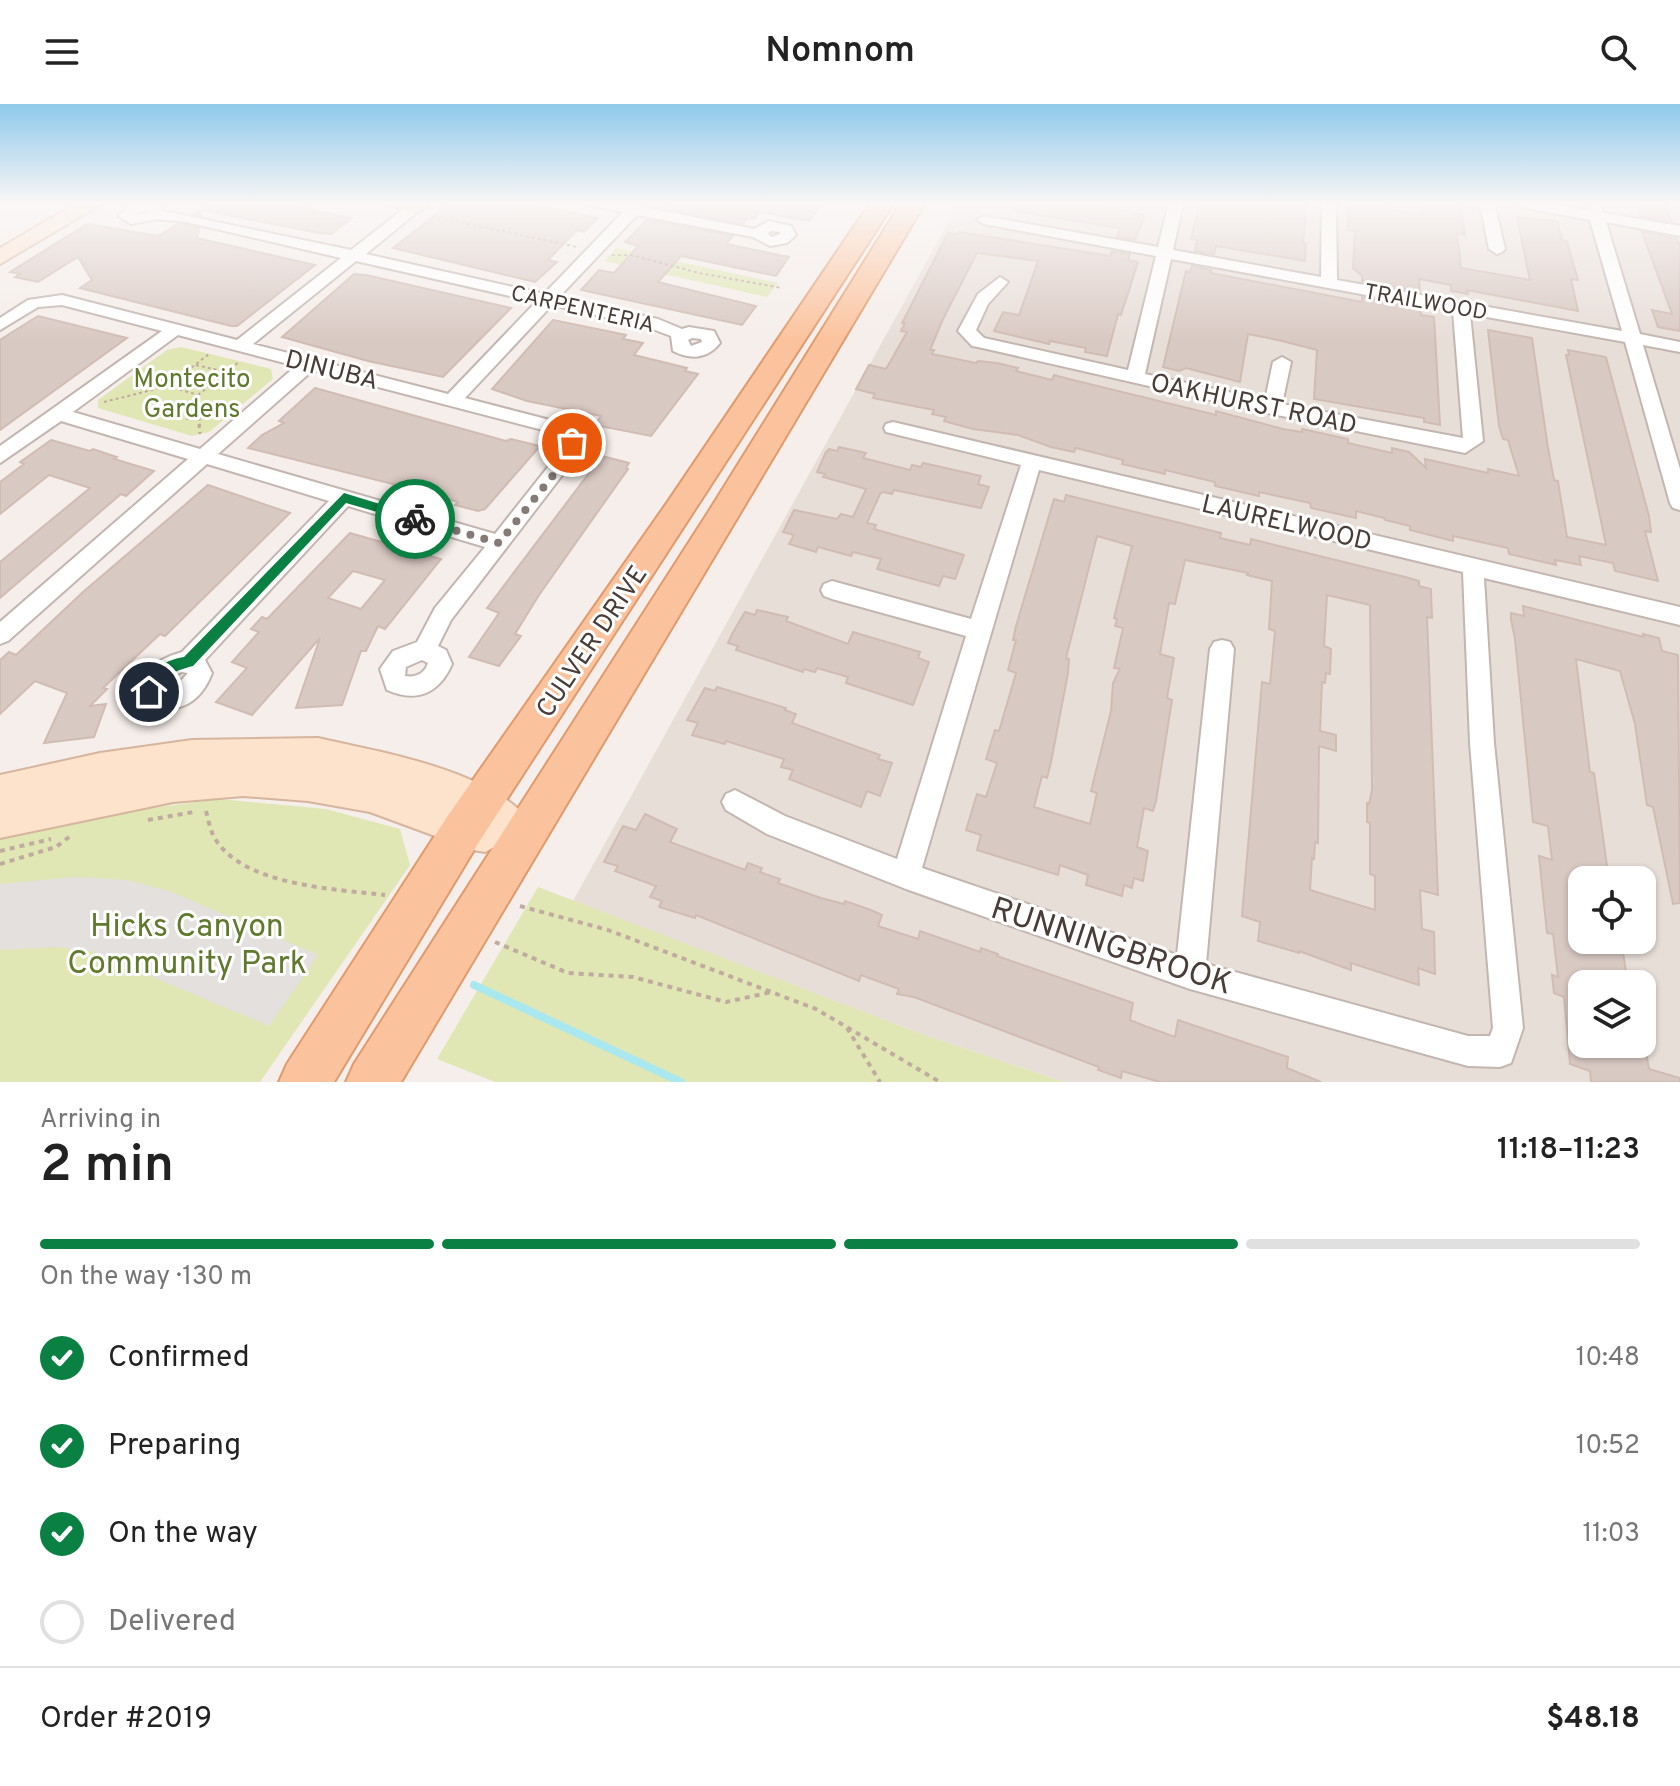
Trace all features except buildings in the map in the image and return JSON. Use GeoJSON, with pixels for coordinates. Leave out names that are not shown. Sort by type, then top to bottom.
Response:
{"type":"FeatureCollection","features":[{"type":"Feature","properties":{"kind":"main road","name":"CULVER DRIVE"},"geometry":{"type":"LineString","coordinates":[[305,1082],[461,819],[681,509],[852,249]]}},
{"type":"Feature","properties":{"kind":"main road","name":"CULVER DRIVE"},"geometry":{"type":"LineString","coordinates":[[372,1082],[885,249]]}},
{"type":"Feature","properties":{"kind":"street","name":"CARPENTERIA"},"geometry":{"type":"LineString","coordinates":[[322,249],[652,323],[683,335]]}},
{"type":"Feature","properties":{"kind":"street"},"geometry":{"type":"LineString","coordinates":[[240,346],[360,249]]}},
{"type":"Feature","properties":{"kind":"street"},"geometry":{"type":"LineString","coordinates":[[452,400],[596,249]]}},
{"type":"Feature","properties":{"kind":"street","name":"TRAILWOOD"},"geometry":{"type":"LineString","coordinates":[[1142,249],[1680,347]]}},
{"type":"Feature","properties":{"kind":"street"},"geometry":{"type":"LineString","coordinates":[[1135,378],[1167,249]]}},
{"type":"Feature","properties":{"kind":"street"},"geometry":{"type":"LineString","coordinates":[[1329,249],[1329,284]]}},
{"type":"Feature","properties":{"kind":"street"},"geometry":{"type":"LineString","coordinates":[[1606,249],[1680,503]]}},
{"type":"Feature","properties":{"kind":"street","name":"OAKHURST ROAD"},"geometry":{"type":"LineString","coordinates":[[1000,282],[984,294],[969,325],[967,331],[978,342],[1272,408],[1465,446],[1473,441],[1473,434],[1461,308]]}},
{"type":"Feature","properties":{"kind":"street","name":"DINUBA"},"geometry":{"type":"LineString","coordinates":[[0,325],[43,300],[62,300],[566,430],[573,448],[499,543]]}},
{"type":"Feature","properties":{"kind":"street"},"geometry":{"type":"LineString","coordinates":[[0,456],[176,329]]}},
{"type":"Feature","properties":{"kind":"street"},"geometry":{"type":"LineString","coordinates":[[1272,408],[1282,362]]}},
{"type":"Feature","properties":{"kind":"street"},"geometry":{"type":"LineString","coordinates":[[0,635],[309,364]]}},
{"type":"Feature","properties":{"kind":"street"},"geometry":{"type":"LineString","coordinates":[[58,414],[499,543],[443,614],[424,650]]}},
{"type":"Feature","properties":{"kind":"street"},"geometry":{"type":"LineString","coordinates":[[1657,419],[1677,423]]}},
{"type":"Feature","properties":{"kind":"street","name":"LAURELWOOD"},"geometry":{"type":"LineString","coordinates":[[893,428],[1680,616]]}},
{"type":"Feature","properties":{"kind":"street"},"geometry":{"type":"LineString","coordinates":[[906,876],[978,630],[1032,461]]}},
{"type":"Feature","properties":{"kind":"street"},"geometry":{"type":"LineString","coordinates":[[188,662],[344,498]]}},
{"type":"Feature","properties":{"kind":"street","name":"RUNNINGBROOK"},"geometry":{"type":"LineString","coordinates":[[735,802],[776,825],[906,876],[1190,974],[1468,1051],[1500,1052],[1508,1028],[1482,743],[1473,566]]}},
{"type":"Feature","properties":{"kind":"street"},"geometry":{"type":"LineString","coordinates":[[832,590],[978,630]]}},
{"type":"Feature","properties":{"kind":"street"},"geometry":{"type":"LineString","coordinates":[[1190,974],[1222,649]]}},
{"type":"Feature","properties":{"kind":"street"},"geometry":{"type":"LineString","coordinates":[[0,792],[100,770],[192,756],[318,754],[426,780],[461,819]]}},
{"type":"Feature","properties":{"kind":"street"},"geometry":{"type":"LineString","coordinates":[[0,820],[141,790],[236,779],[276,780],[397,803],[521,838]]}},
{"type":"Feature","properties":{"kind":"path"},"geometry":{"type":"LineString","coordinates":[[58,414],[168,386],[196,365],[240,346]]}},
{"type":"Feature","properties":{"kind":"path"},"geometry":{"type":"LineString","coordinates":[[198,395],[226,372],[240,346]]}},
{"type":"Feature","properties":{"kind":"path"},"geometry":{"type":"LineString","coordinates":[[196,365],[226,372]]}},
{"type":"Feature","properties":{"kind":"path"},"geometry":{"type":"LineString","coordinates":[[168,386],[198,395]]}},
{"type":"Feature","properties":{"kind":"path"},"geometry":{"type":"LineString","coordinates":[[198,395],[201,457]]}},
{"type":"Feature","properties":{"kind":"path"},"geometry":{"type":"LineString","coordinates":[[186,419],[199,417]]}},
{"type":"Feature","properties":{"kind":"path"},"geometry":{"type":"LineString","coordinates":[[148,820],[206,811],[208,829],[216,842],[226,855],[245,867],[302,883],[385,895]]}},
{"type":"Feature","properties":{"kind":"path"},"geometry":{"type":"LineString","coordinates":[[0,851],[74,834],[56,847],[0,864]]}},
{"type":"Feature","properties":{"kind":"path"},"geometry":{"type":"LineString","coordinates":[[520,906],[608,930],[773,991],[845,1024],[898,1061],[940,1082]]}},
{"type":"Feature","properties":{"kind":"path"},"geometry":{"type":"LineString","coordinates":[[466,929],[568,973],[633,977],[726,1002],[773,991]]}},
{"type":"Feature","properties":{"kind":"path"},"geometry":{"type":"LineString","coordinates":[[845,1024],[880,1082]]}},
{"type":"Feature","properties":{"kind":"shaded area"},"geometry":{"type":"Polygon","coordinates":[[[934,249],[1680,249],[1680,1082],[1064,1082],[927,1036],[573,901],[934,249]]]}},
{"type":"Feature","properties":{"kind":"shaded area"},"geometry":{"type":"Polygon","coordinates":[[[75,877],[127,880],[169,891],[318,955],[269,1026],[91,951],[55,947],[0,950],[0,884],[75,877]]]}},
{"type":"Feature","properties":{"kind":"green space"},"geometry":{"type":"Polygon","coordinates":[[[619,249],[778,283],[767,297],[604,261],[619,249]]]}},
{"type":"Feature","properties":{"kind":"green space","name":"Montecito Gardens"},"geometry":{"type":"Polygon","coordinates":[[[181,347],[271,369],[273,379],[209,432],[192,436],[98,408],[98,400],[167,350],[181,347]]]}},
{"type":"Feature","properties":{"kind":"green space","name":"Hicks Canyon Community Park"},"geometry":{"type":"Polygon","coordinates":[[[219,799],[326,809],[400,829],[410,865],[260,1082],[0,1082],[0,838],[92,816],[219,799]]]}},
{"type":"Feature","properties":{"kind":"green space"},"geometry":{"type":"Polygon","coordinates":[[[538,887],[927,1036],[1064,1082],[495,1082],[437,1059],[538,887]]]}},
{"type":"Feature","properties":{"kind":"waterway"},"geometry":{"type":"LineString","coordinates":[[474,985],[681,1082]]}},
{"type":"Feature","properties":{"kind":"way so far"},"geometry":{"type":"LineString","coordinates":[[415,519],[499,543],[567,458],[573,448],[572,443]]}},
{"type":"Feature","properties":{"kind":"route"},"geometry":{"type":"LineString","coordinates":[[149,692],[149,686],[157,674],[172,664],[188,662],[344,498],[415,519]]}}]}
